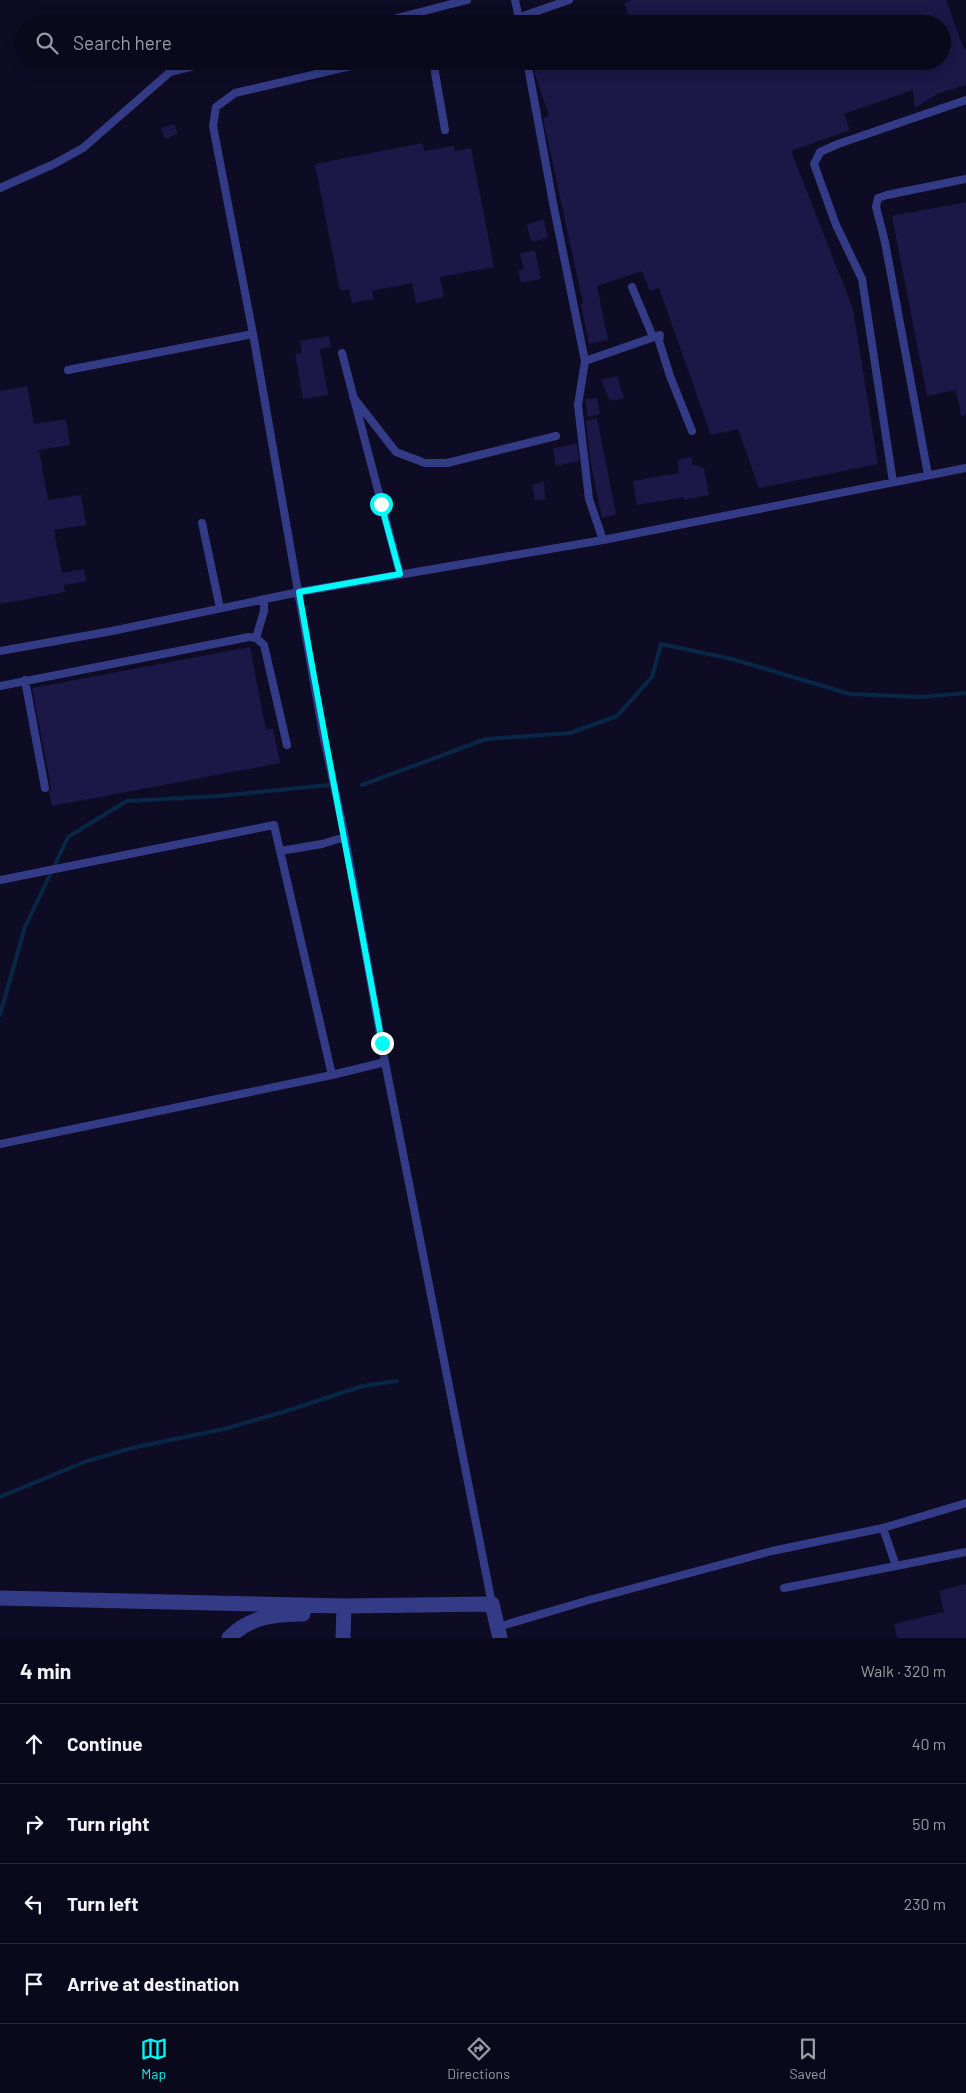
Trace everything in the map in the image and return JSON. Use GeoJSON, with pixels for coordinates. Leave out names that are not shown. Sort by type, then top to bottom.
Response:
{"type":"FeatureCollection","features":[{"type":"Feature","properties":{"kind":"street"},"geometry":{"type":"LineString","coordinates":[[0,1598],[339,1606],[492,1604],[499,1633]]}},
{"type":"Feature","properties":{"kind":"street"},"geometry":{"type":"LineString","coordinates":[[228,1638],[240,1626],[251,1620],[290,1614],[324,1612],[339,1606]]}},
{"type":"Feature","properties":{"kind":"street"},"geometry":{"type":"LineString","coordinates":[[339,1606],[343,1638]]}},
{"type":"Feature","properties":{"kind":"lane"},"geometry":{"type":"LineString","coordinates":[[408,15],[466,0]]}},
{"type":"Feature","properties":{"kind":"lane"},"geometry":{"type":"LineString","coordinates":[[514,0],[518,15]]}},
{"type":"Feature","properties":{"kind":"lane"},"geometry":{"type":"LineString","coordinates":[[532,15],[569,0]]}},
{"type":"Feature","properties":{"kind":"lane"},"geometry":{"type":"LineString","coordinates":[[0,188],[54,164],[83,148],[170,72],[178,70]]}},
{"type":"Feature","properties":{"kind":"lane"},"geometry":{"type":"LineString","coordinates":[[333,70],[235,93],[216,107],[213,126],[253,334],[323,734],[345,837],[385,1062],[492,1604]]}},
{"type":"Feature","properties":{"kind":"lane"},"geometry":{"type":"LineString","coordinates":[[435,70],[445,130]]}},
{"type":"Feature","properties":{"kind":"lane"},"geometry":{"type":"LineString","coordinates":[[529,70],[585,361],[578,405],[589,499],[603,540]]}},
{"type":"Feature","properties":{"kind":"lane"},"geometry":{"type":"LineString","coordinates":[[893,482],[862,279],[836,225],[814,164],[820,152],[838,144],[966,100]]}},
{"type":"Feature","properties":{"kind":"lane"},"geometry":{"type":"LineString","coordinates":[[928,475],[885,242],[876,207],[878,198],[887,195],[966,179]]}},
{"type":"Feature","properties":{"kind":"lane"},"geometry":{"type":"LineString","coordinates":[[632,287],[653,337]]}},
{"type":"Feature","properties":{"kind":"lane"},"geometry":{"type":"LineString","coordinates":[[68,370],[253,334]]}},
{"type":"Feature","properties":{"kind":"lane"},"geometry":{"type":"LineString","coordinates":[[585,361],[660,335],[659,340],[670,376],[692,431]]}},
{"type":"Feature","properties":{"kind":"lane"},"geometry":{"type":"LineString","coordinates":[[342,353],[400,574]]}},
{"type":"Feature","properties":{"kind":"lane"},"geometry":{"type":"LineString","coordinates":[[353,397],[396,452],[425,463],[447,463],[556,436]]}},
{"type":"Feature","properties":{"kind":"lane"},"geometry":{"type":"LineString","coordinates":[[0,651],[299,592],[603,540],[966,468]]}},
{"type":"Feature","properties":{"kind":"lane"},"geometry":{"type":"LineString","coordinates":[[202,523],[220,608]]}},
{"type":"Feature","properties":{"kind":"lane"},"geometry":{"type":"LineString","coordinates":[[256,638],[264,611],[264,599]]}},
{"type":"Feature","properties":{"kind":"lane"},"geometry":{"type":"LineString","coordinates":[[0,686],[249,637],[256,638],[264,645],[287,745]]}},
{"type":"Feature","properties":{"kind":"lane"},"geometry":{"type":"LineString","coordinates":[[25,680],[45,788]]}},
{"type":"Feature","properties":{"kind":"lane"},"geometry":{"type":"LineString","coordinates":[[0,880],[274,825],[332,1075]]}},
{"type":"Feature","properties":{"kind":"lane"},"geometry":{"type":"LineString","coordinates":[[280,851],[322,844],[345,837]]}},
{"type":"Feature","properties":{"kind":"lane"},"geometry":{"type":"LineString","coordinates":[[0,1144],[332,1075],[385,1062]]}},
{"type":"Feature","properties":{"kind":"lane"},"geometry":{"type":"LineString","coordinates":[[499,1633],[589,1600],[772,1551],[883,1528],[966,1504]]}},
{"type":"Feature","properties":{"kind":"lane"},"geometry":{"type":"LineString","coordinates":[[883,1528],[896,1566]]}},
{"type":"Feature","properties":{"kind":"lane"},"geometry":{"type":"LineString","coordinates":[[784,1588],[965,1554]]}},
{"type":"Feature","properties":{"kind":"building"},"geometry":{"type":"Polygon","coordinates":[[[632,0],[946,0],[964,49],[966,48],[966,85],[937,94],[915,108],[913,90],[844,114],[850,130],[791,151],[853,309],[878,464],[759,488],[738,429],[711,435],[659,288],[650,291],[642,271],[597,286],[608,340],[589,344],[581,304],[583,303],[543,119],[549,115],[534,70],[951,70],[951,15],[629,15],[624,3],[632,0]]]}},
{"type":"Feature","properties":{"kind":"building"},"geometry":{"type":"Polygon","coordinates":[[[174,124],[178,134],[165,139],[161,128],[174,124]]]}},
{"type":"Feature","properties":{"kind":"building"},"geometry":{"type":"Polygon","coordinates":[[[423,143],[424,151],[454,146],[455,151],[471,148],[494,267],[440,277],[444,297],[416,303],[412,283],[372,291],[374,299],[352,303],[349,289],[340,291],[315,164],[423,143]]]}},
{"type":"Feature","properties":{"kind":"building"},"geometry":{"type":"Polygon","coordinates":[[[966,202],[966,415],[961,416],[956,390],[927,396],[892,216],[966,202]]]}},
{"type":"Feature","properties":{"kind":"building"},"geometry":{"type":"Polygon","coordinates":[[[544,220],[548,238],[531,242],[527,224],[544,220]]]}},
{"type":"Feature","properties":{"kind":"building"},"geometry":{"type":"Polygon","coordinates":[[[535,250],[541,279],[521,283],[518,270],[524,269],[520,254],[535,250]]]}},
{"type":"Feature","properties":{"kind":"building"},"geometry":{"type":"Polygon","coordinates":[[[329,336],[331,347],[320,349],[328,395],[303,399],[295,354],[302,353],[300,341],[329,336]]]}},
{"type":"Feature","properties":{"kind":"building"},"geometry":{"type":"Polygon","coordinates":[[[617,376],[624,398],[610,401],[601,380],[617,376]]]}},
{"type":"Feature","properties":{"kind":"building"},"geometry":{"type":"Polygon","coordinates":[[[27,386],[34,424],[66,419],[70,445],[39,450],[48,500],[81,495],[86,525],[54,530],[62,573],[84,569],[86,581],[64,585],[65,592],[0,604],[0,391],[27,386]]]}},
{"type":"Feature","properties":{"kind":"building"},"geometry":{"type":"Polygon","coordinates":[[[597,398],[600,414],[588,417],[585,399],[597,398]]]}},
{"type":"Feature","properties":{"kind":"building"},"geometry":{"type":"Polygon","coordinates":[[[597,418],[616,514],[602,518],[590,459],[586,421],[597,418]]]}},
{"type":"Feature","properties":{"kind":"building"},"geometry":{"type":"Polygon","coordinates":[[[577,444],[579,461],[556,466],[553,448],[577,444]]]}},
{"type":"Feature","properties":{"kind":"building"},"geometry":{"type":"Polygon","coordinates":[[[692,457],[692,464],[704,468],[709,495],[684,500],[684,497],[637,505],[633,481],[679,473],[677,460],[692,457]]]}},
{"type":"Feature","properties":{"kind":"building"},"geometry":{"type":"Polygon","coordinates":[[[544,481],[545,500],[535,500],[532,485],[544,481]]]}},
{"type":"Feature","properties":{"kind":"building"},"geometry":{"type":"Polygon","coordinates":[[[250,647],[266,730],[273,729],[280,763],[52,806],[49,792],[51,787],[32,688],[250,647]]]}},
{"type":"Feature","properties":{"kind":"building"},"geometry":{"type":"Polygon","coordinates":[[[966,1584],[966,1638],[897,1638],[894,1624],[944,1612],[939,1591],[966,1584]]]}},
{"type":"Feature","properties":{"kind":"waterway"},"geometry":{"type":"LineString","coordinates":[[362,785],[486,739],[570,733],[617,716],[652,677],[661,644],[732,659],[850,694],[921,697],[966,693]]}},
{"type":"Feature","properties":{"kind":"waterway"},"geometry":{"type":"LineString","coordinates":[[0,1015],[25,927],[68,837],[127,801],[219,796],[328,785]]}},
{"type":"Feature","properties":{"kind":"waterway"},"geometry":{"type":"LineString","coordinates":[[0,1497],[87,1461],[136,1447],[224,1429],[363,1386],[397,1381]]}},
{"type":"Feature","properties":{"kind":"route"},"geometry":{"type":"LineString","coordinates":[[381,504],[400,574],[299,592],[323,734],[345,837],[382,1043]]}}]}
